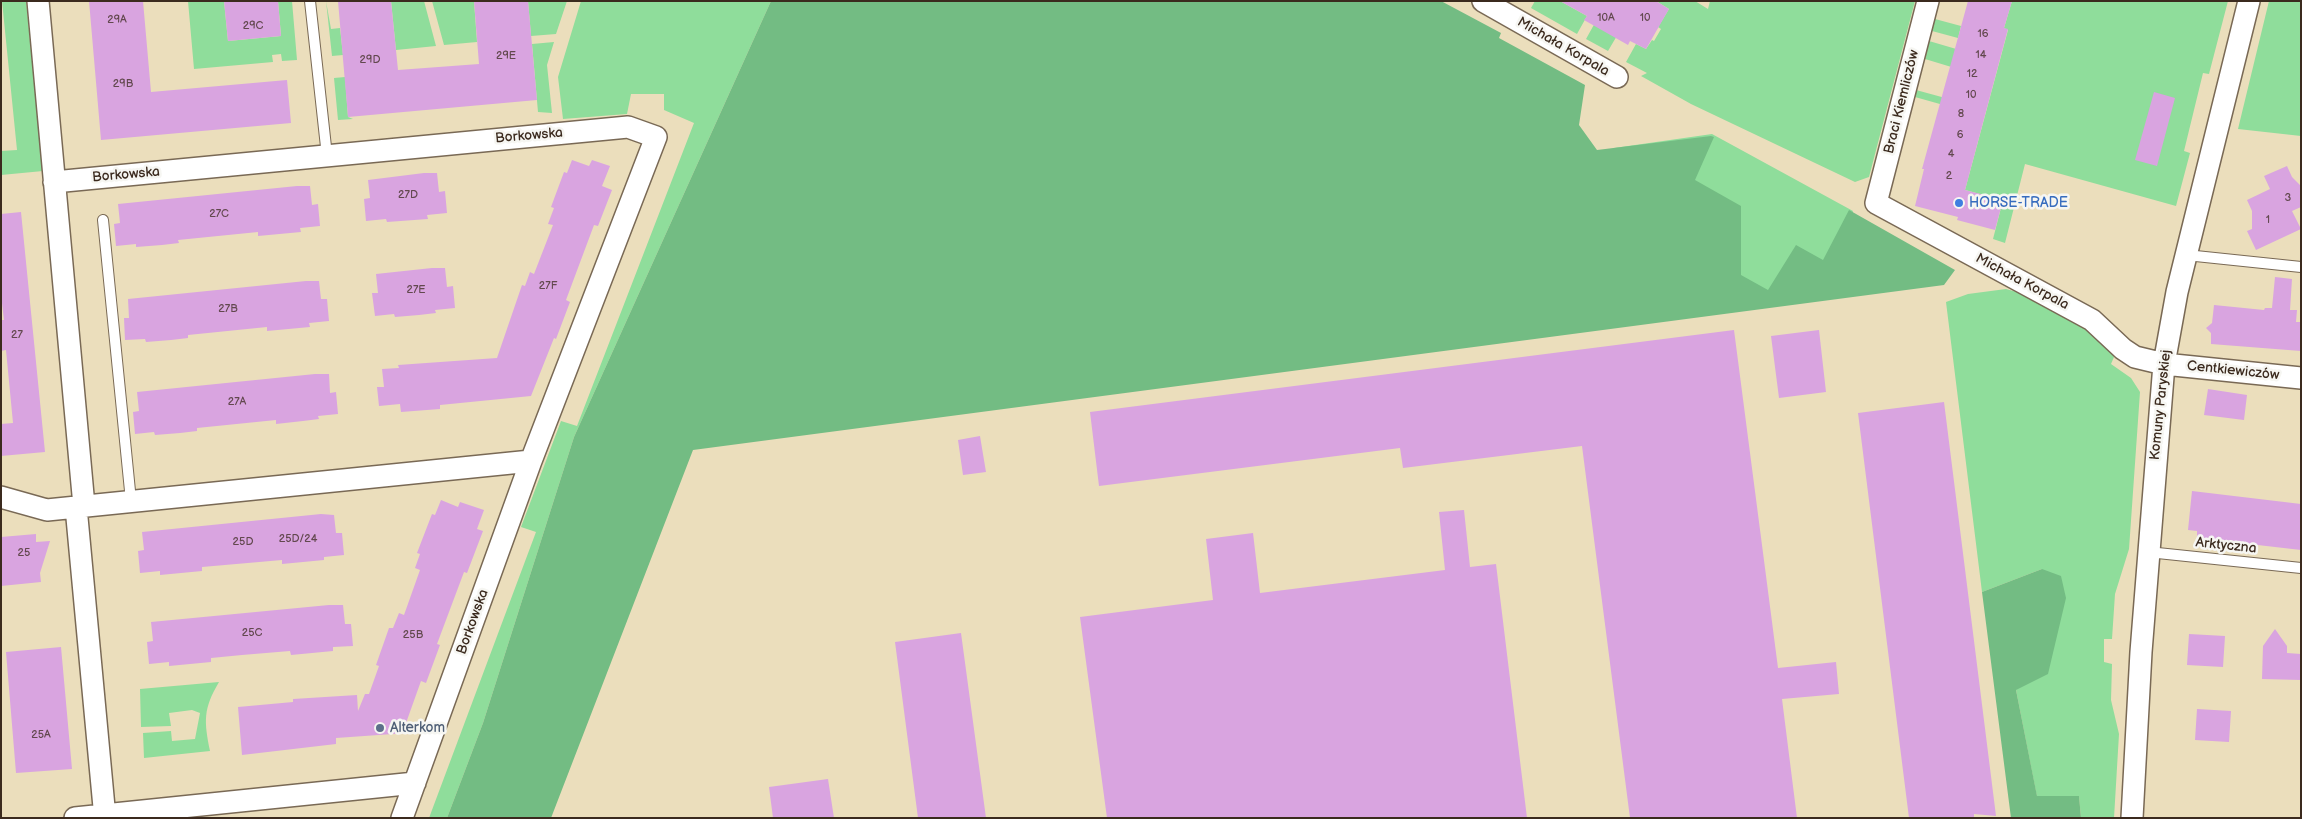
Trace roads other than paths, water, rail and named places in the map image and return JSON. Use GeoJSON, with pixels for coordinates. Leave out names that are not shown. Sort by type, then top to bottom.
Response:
{"type":"FeatureCollection","features":[{"type":"Feature","properties":{"kind":"street"},"geometry":{"type":"LineString","coordinates":[[38,1],[105,817]]}},
{"type":"Feature","properties":{"kind":"street","name":"Michała Korpala"},"geometry":{"type":"LineString","coordinates":[[1483,1],[1617,77]]}},
{"type":"Feature","properties":{"kind":"street","name":"Braci Kiemliczów"},"geometry":{"type":"LineString","coordinates":[[1876,203],[1928,1]]}},
{"type":"Feature","properties":{"kind":"street","name":"Komuny Paryskiej"},"geometry":{"type":"LineString","coordinates":[[2132,818],[2148,552],[2164,364],[2186,255],[2249,1]]}},
{"type":"Feature","properties":{"kind":"street","name":"Borkowska"},"geometry":{"type":"LineString","coordinates":[[54,182],[628,127],[656,137],[531,461],[402,818]]}},
{"type":"Feature","properties":{"kind":"street","name":"Michała Korpala"},"geometry":{"type":"LineString","coordinates":[[1876,203],[2092,320],[2123,349],[2135,356],[2164,364]]}},
{"type":"Feature","properties":{"kind":"street","name":"Centkiewiczów"},"geometry":{"type":"LineString","coordinates":[[2164,364],[2301,378]]}},
{"type":"Feature","properties":{"kind":"street"},"geometry":{"type":"LineString","coordinates":[[1,497],[47,510],[531,461]]}},
{"type":"Feature","properties":{"kind":"street"},"geometry":{"type":"LineString","coordinates":[[75,818],[105,817],[415,783]]}},
{"type":"Feature","properties":{"kind":"lane"},"geometry":{"type":"LineString","coordinates":[[310,1],[326,156]]}},
{"type":"Feature","properties":{"kind":"lane"},"geometry":{"type":"LineString","coordinates":[[103,220],[131,501]]}},
{"type":"Feature","properties":{"kind":"lane"},"geometry":{"type":"LineString","coordinates":[[2186,255],[2301,267]]}},
{"type":"Feature","properties":{"kind":"lane","name":"Arktyczna"},"geometry":{"type":"LineString","coordinates":[[2148,552],[2301,568]]}},
{"type":"Feature","properties":{"kind":"place","name":"HORSE-TRADE"},"geometry":{"type":"Point","coordinates":[1959,203]}},
{"type":"Feature","properties":{"kind":"place","name":"Alterkom"},"geometry":{"type":"Point","coordinates":[380,728]}}]}
